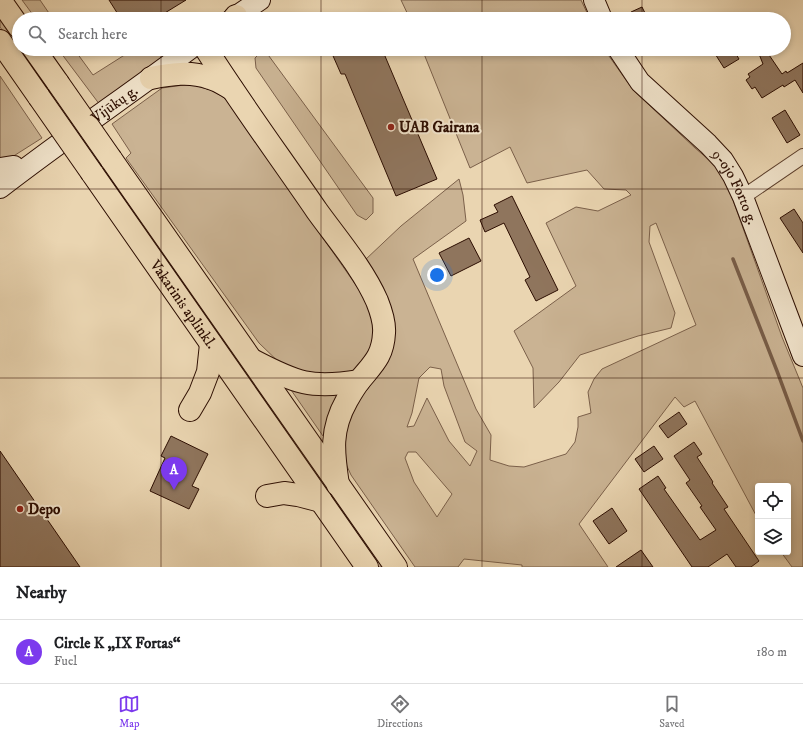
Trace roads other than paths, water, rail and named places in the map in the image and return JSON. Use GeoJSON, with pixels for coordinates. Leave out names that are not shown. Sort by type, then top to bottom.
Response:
{"type":"FeatureCollection","features":[{"type":"Feature","properties":{"kind":"highway"},"geometry":{"type":"LineString","coordinates":[[0,0],[12,17]]}},
{"type":"Feature","properties":{"kind":"highway","name":"Vakarinis aplinkl."},"geometry":{"type":"LineString","coordinates":[[0,41],[367,567]]}},
{"type":"Feature","properties":{"kind":"highway","name":"Vakarinis aplinkl."},"geometry":{"type":"LineString","coordinates":[[39,56],[396,567]]}},
{"type":"Feature","properties":{"kind":"highway"},"geometry":{"type":"LineString","coordinates":[[210,56],[227,82],[355,263],[369,285],[383,317],[383,344],[379,356],[373,366],[359,381],[342,408],[337,420],[333,447],[338,485]]}},
{"type":"Feature","properties":{"kind":"highway"},"geometry":{"type":"LineString","coordinates":[[221,56],[227,82]]}},
{"type":"Feature","properties":{"kind":"highway"},"geometry":{"type":"LineString","coordinates":[[151,78],[175,74],[194,74],[227,82]]}},
{"type":"Feature","properties":{"kind":"highway"},"geometry":{"type":"LineString","coordinates":[[190,410],[200,393],[208,372],[211,344]]}},
{"type":"Feature","properties":{"kind":"highway"},"geometry":{"type":"LineString","coordinates":[[250,359],[295,381],[308,384],[334,385],[359,381]]}},
{"type":"Feature","properties":{"kind":"highway"},"geometry":{"type":"LineString","coordinates":[[267,496],[284,493],[298,494],[321,501]]}},
{"type":"Feature","properties":{"kind":"street"},"geometry":{"type":"LineString","coordinates":[[243,12],[260,0]]}},
{"type":"Feature","properties":{"kind":"street"},"geometry":{"type":"LineString","coordinates":[[594,0],[599,12]]}},
{"type":"Feature","properties":{"kind":"street","name":"Vijūkų g."},"geometry":{"type":"LineString","coordinates":[[0,188],[38,158],[181,56]]}},
{"type":"Feature","properties":{"kind":"street","name":"9-ojo Forto g."},"geometry":{"type":"LineString","coordinates":[[623,56],[640,82],[708,144],[723,160],[733,176],[743,197],[803,356]]}},
{"type":"Feature","properties":{"kind":"street"},"geometry":{"type":"LineString","coordinates":[[743,197],[803,156]]}},
{"type":"Feature","properties":{"kind":"street","name":"Vijūkų g."},"geometry":{"type":"LineString","coordinates":[[4,169],[38,158]]}},
{"type":"Feature","properties":{"kind":"waterway"},"geometry":{"type":"LineString","coordinates":[[733,259],[803,441]]}},
{"type":"Feature","properties":{"kind":"place","name":"UAB Gairana"},"geometry":{"type":"Point","coordinates":[391,127]}},
{"type":"Feature","properties":{"kind":"place","name":"Circle K „IX Fortas“"},"geometry":{"type":"Point","coordinates":[174,490]}},
{"type":"Feature","properties":{"kind":"place","name":"Depo"},"geometry":{"type":"Point","coordinates":[20,509]}}]}
